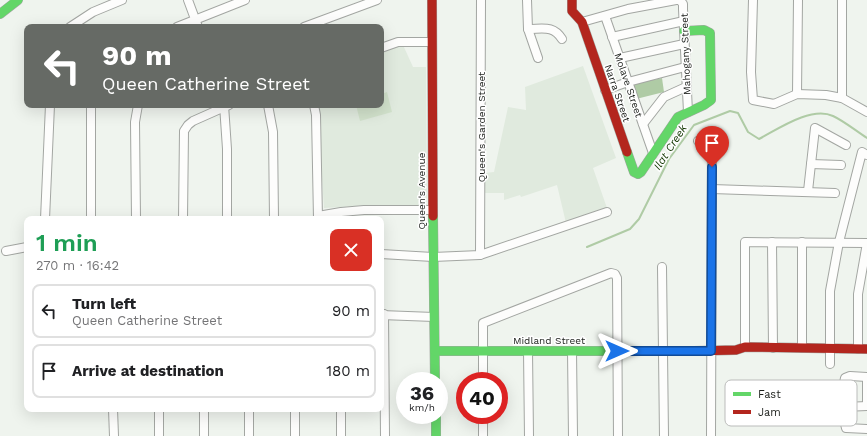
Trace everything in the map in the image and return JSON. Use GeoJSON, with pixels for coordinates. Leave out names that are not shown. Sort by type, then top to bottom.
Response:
{"type":"FeatureCollection","features":[{"type":"Feature","properties":{"kind":"street"},"geometry":{"type":"LineString","coordinates":[[0,14],[18,0]]}},
{"type":"Feature","properties":{"kind":"street"},"geometry":{"type":"LineString","coordinates":[[75,24],[93,12],[122,0]]}},
{"type":"Feature","properties":{"kind":"street"},"geometry":{"type":"LineString","coordinates":[[188,0],[196,23],[244,0]]}},
{"type":"Feature","properties":{"kind":"street"},"geometry":{"type":"LineString","coordinates":[[312,24],[377,0]]}},
{"type":"Feature","properties":{"kind":"street","name":"Queen's Avenue"},"geometry":{"type":"LineString","coordinates":[[432,0],[432,257],[435,372]]}},
{"type":"Feature","properties":{"kind":"street","name":"Queen's Garden Street"},"geometry":{"type":"LineString","coordinates":[[480,255],[481,0]]}},
{"type":"Feature","properties":{"kind":"street"},"geometry":{"type":"LineString","coordinates":[[527,0],[528,29],[538,58]]}},
{"type":"Feature","properties":{"kind":"street","name":"Narra Street"},"geometry":{"type":"LineString","coordinates":[[572,0],[572,11],[582,22],[634,172],[638,174],[641,172],[653,153]]}},
{"type":"Feature","properties":{"kind":"street","name":"Mahogany Street"},"geometry":{"type":"LineString","coordinates":[[582,22],[628,9],[680,0],[683,4],[688,112]]}},
{"type":"Feature","properties":{"kind":"street"},"geometry":{"type":"LineString","coordinates":[[753,0],[751,72],[753,100],[774,104],[797,94],[826,95],[842,98],[867,112]]}},
{"type":"Feature","properties":{"kind":"street"},"geometry":{"type":"LineString","coordinates":[[797,94],[798,0]]}},
{"type":"Feature","properties":{"kind":"street"},"geometry":{"type":"LineString","coordinates":[[842,0],[842,98]]}},
{"type":"Feature","properties":{"kind":"street","name":"Molave Street"},"geometry":{"type":"LineString","coordinates":[[605,16],[653,153]]}},
{"type":"Feature","properties":{"kind":"street"},"geometry":{"type":"LineString","coordinates":[[612,37],[684,26],[704,30],[710,33],[711,100],[707,104],[678,117],[653,153]]}},
{"type":"Feature","properties":{"kind":"street"},"geometry":{"type":"LineString","coordinates":[[528,29],[553,30],[558,32],[562,39]]}},
{"type":"Feature","properties":{"kind":"street"},"geometry":{"type":"LineString","coordinates":[[384,47],[398,42],[432,42]]}},
{"type":"Feature","properties":{"kind":"street"},"geometry":{"type":"LineString","coordinates":[[620,58],[684,44]]}},
{"type":"Feature","properties":{"kind":"street"},"geometry":{"type":"LineString","coordinates":[[605,90],[628,82],[685,67]]}},
{"type":"Feature","properties":{"kind":"street"},"geometry":{"type":"LineString","coordinates":[[643,124],[664,97],[686,87]]}},
{"type":"Feature","properties":{"kind":"street"},"geometry":{"type":"LineString","coordinates":[[45,216],[50,108]]}},
{"type":"Feature","properties":{"kind":"street"},"geometry":{"type":"LineString","coordinates":[[91,108],[91,216]]}},
{"type":"Feature","properties":{"kind":"street"},"geometry":{"type":"LineString","coordinates":[[136,216],[135,122],[137,108]]}},
{"type":"Feature","properties":{"kind":"street"},"geometry":{"type":"LineString","coordinates":[[183,216],[184,132],[193,120],[221,108]]}},
{"type":"Feature","properties":{"kind":"street"},"geometry":{"type":"LineString","coordinates":[[226,108],[227,216]]}},
{"type":"Feature","properties":{"kind":"street"},"geometry":{"type":"LineString","coordinates":[[269,108],[273,132],[274,216]]}},
{"type":"Feature","properties":{"kind":"street"},"geometry":{"type":"LineString","coordinates":[[315,108],[318,216]]}},
{"type":"Feature","properties":{"kind":"street"},"geometry":{"type":"LineString","coordinates":[[808,191],[815,128],[846,145]]}},
{"type":"Feature","properties":{"kind":"street"},"geometry":{"type":"LineString","coordinates":[[698,141],[712,138],[711,436]]}},
{"type":"Feature","properties":{"kind":"street"},"geometry":{"type":"LineString","coordinates":[[830,364],[830,291],[839,242],[862,152],[867,155]]}},
{"type":"Feature","properties":{"kind":"street"},"geometry":{"type":"LineString","coordinates":[[811,164],[841,165]]}},
{"type":"Feature","properties":{"kind":"street"},"geometry":{"type":"LineString","coordinates":[[712,189],[835,193]]}},
{"type":"Feature","properties":{"kind":"street"},"geometry":{"type":"LineString","coordinates":[[323,216],[341,212],[364,210],[432,210]]}},
{"type":"Feature","properties":{"kind":"street"},"geometry":{"type":"LineString","coordinates":[[384,254],[432,257],[480,255],[607,212]]}},
{"type":"Feature","properties":{"kind":"street"},"geometry":{"type":"LineString","coordinates":[[745,348],[745,242],[839,242],[867,243],[858,294],[863,349]]}},
{"type":"Feature","properties":{"kind":"street"},"geometry":{"type":"LineString","coordinates":[[772,242],[773,348]]}},
{"type":"Feature","properties":{"kind":"street"},"geometry":{"type":"LineString","coordinates":[[802,242],[802,348]]}},
{"type":"Feature","properties":{"kind":"street"},"geometry":{"type":"LineString","coordinates":[[3,252],[24,248]]}},
{"type":"Feature","properties":{"kind":"street"},"geometry":{"type":"LineString","coordinates":[[662,267],[664,436]]}},
{"type":"Feature","properties":{"kind":"street"},"geometry":{"type":"LineString","coordinates":[[483,372],[483,323],[611,273],[615,274],[617,278],[618,436]]}},
{"type":"Feature","properties":{"kind":"street"},"geometry":{"type":"LineString","coordinates":[[384,315],[434,317]]}},
{"type":"Feature","properties":{"kind":"street","name":"Midland Street"},"geometry":{"type":"LineString","coordinates":[[435,351],[711,351],[736,350],[745,348],[863,349]]}},
{"type":"Feature","properties":{"kind":"street"},"geometry":{"type":"LineString","coordinates":[[528,351],[528,436]]}},
{"type":"Feature","properties":{"kind":"street"},"geometry":{"type":"LineString","coordinates":[[572,351],[573,436]]}},
{"type":"Feature","properties":{"kind":"street"},"geometry":{"type":"LineString","coordinates":[[845,380],[845,378],[850,376],[867,377],[867,406]]}},
{"type":"Feature","properties":{"kind":"street"},"geometry":{"type":"LineString","coordinates":[[384,396],[385,436]]}},
{"type":"Feature","properties":{"kind":"street"},"geometry":{"type":"LineString","coordinates":[[113,412],[114,436]]}},
{"type":"Feature","properties":{"kind":"street"},"geometry":{"type":"LineString","coordinates":[[159,412],[159,436]]}},
{"type":"Feature","properties":{"kind":"street"},"geometry":{"type":"LineString","coordinates":[[204,412],[204,436]]}},
{"type":"Feature","properties":{"kind":"street"},"geometry":{"type":"LineString","coordinates":[[249,412],[249,436]]}},
{"type":"Feature","properties":{"kind":"street"},"geometry":{"type":"LineString","coordinates":[[295,412],[295,436]]}},
{"type":"Feature","properties":{"kind":"street"},"geometry":{"type":"LineString","coordinates":[[341,412],[341,436]]}},
{"type":"Feature","properties":{"kind":"street"},"geometry":{"type":"LineString","coordinates":[[436,424],[436,436]]}},
{"type":"Feature","properties":{"kind":"street"},"geometry":{"type":"LineString","coordinates":[[483,424],[483,436]]}},
{"type":"Feature","properties":{"kind":"street"},"geometry":{"type":"LineString","coordinates":[[846,426],[846,428],[852,429],[867,429]]}},
{"type":"Feature","properties":{"kind":"shaded area"},"geometry":{"type":"Polygon","coordinates":[[[403,45],[413,67],[426,67],[427,206],[372,205],[324,208],[317,108],[384,108],[384,52],[403,45]]]}},
{"type":"Feature","properties":{"kind":"shaded area"},"geometry":{"type":"Polygon","coordinates":[[[583,66],[616,158],[593,168],[607,208],[566,223],[557,185],[521,197],[520,195],[504,200],[504,193],[485,193],[485,173],[494,172],[508,107],[526,110],[525,87],[583,66]]]}},
{"type":"Feature","properties":{"kind":"shaded area"},"geometry":{"type":"Polygon","coordinates":[[[662,78],[664,92],[636,99],[633,84],[662,78]]]}},
{"type":"Feature","properties":{"kind":"shaded area"},"geometry":{"type":"Polygon","coordinates":[[[387,92],[392,112],[360,121],[357,108],[384,108],[384,93],[387,92]]]}},
{"type":"Feature","properties":{"kind":"waterway","name":"Ilat Creek"},"geometry":{"type":"LineString","coordinates":[[587,247],[630,229],[639,219],[669,159],[694,125],[730,111],[738,113],[748,132],[759,139],[805,116],[824,114],[833,116],[846,123],[867,138]]}},
{"type":"Feature","properties":{"kind":"traffic: fast"},"geometry":{"type":"LineString","coordinates":[[0,14],[18,0]]}},
{"type":"Feature","properties":{"kind":"traffic: fast"},"geometry":{"type":"LineString","coordinates":[[627,152],[634,172],[638,174],[641,172],[678,117],[704,105],[711,100],[710,33],[704,30],[684,31]]}},
{"type":"Feature","properties":{"kind":"traffic: fast"},"geometry":{"type":"LineString","coordinates":[[433,216],[435,372]]}},
{"type":"Feature","properties":{"kind":"traffic: fast"},"geometry":{"type":"LineString","coordinates":[[435,351],[694,351]]}},
{"type":"Feature","properties":{"kind":"traffic: fast"},"geometry":{"type":"LineString","coordinates":[[436,424],[436,436]]}},
{"type":"Feature","properties":{"kind":"traffic: jam"},"geometry":{"type":"LineString","coordinates":[[432,0],[433,216]]}},
{"type":"Feature","properties":{"kind":"traffic: jam"},"geometry":{"type":"LineString","coordinates":[[572,0],[572,11],[582,22],[627,152]]}},
{"type":"Feature","properties":{"kind":"traffic: jam"},"geometry":{"type":"LineString","coordinates":[[694,351],[736,350],[745,347],[867,349]]}},
{"type":"Feature","properties":{"kind":"route"},"geometry":{"type":"LineString","coordinates":[[617,351],[711,351],[712,167]]}}]}
